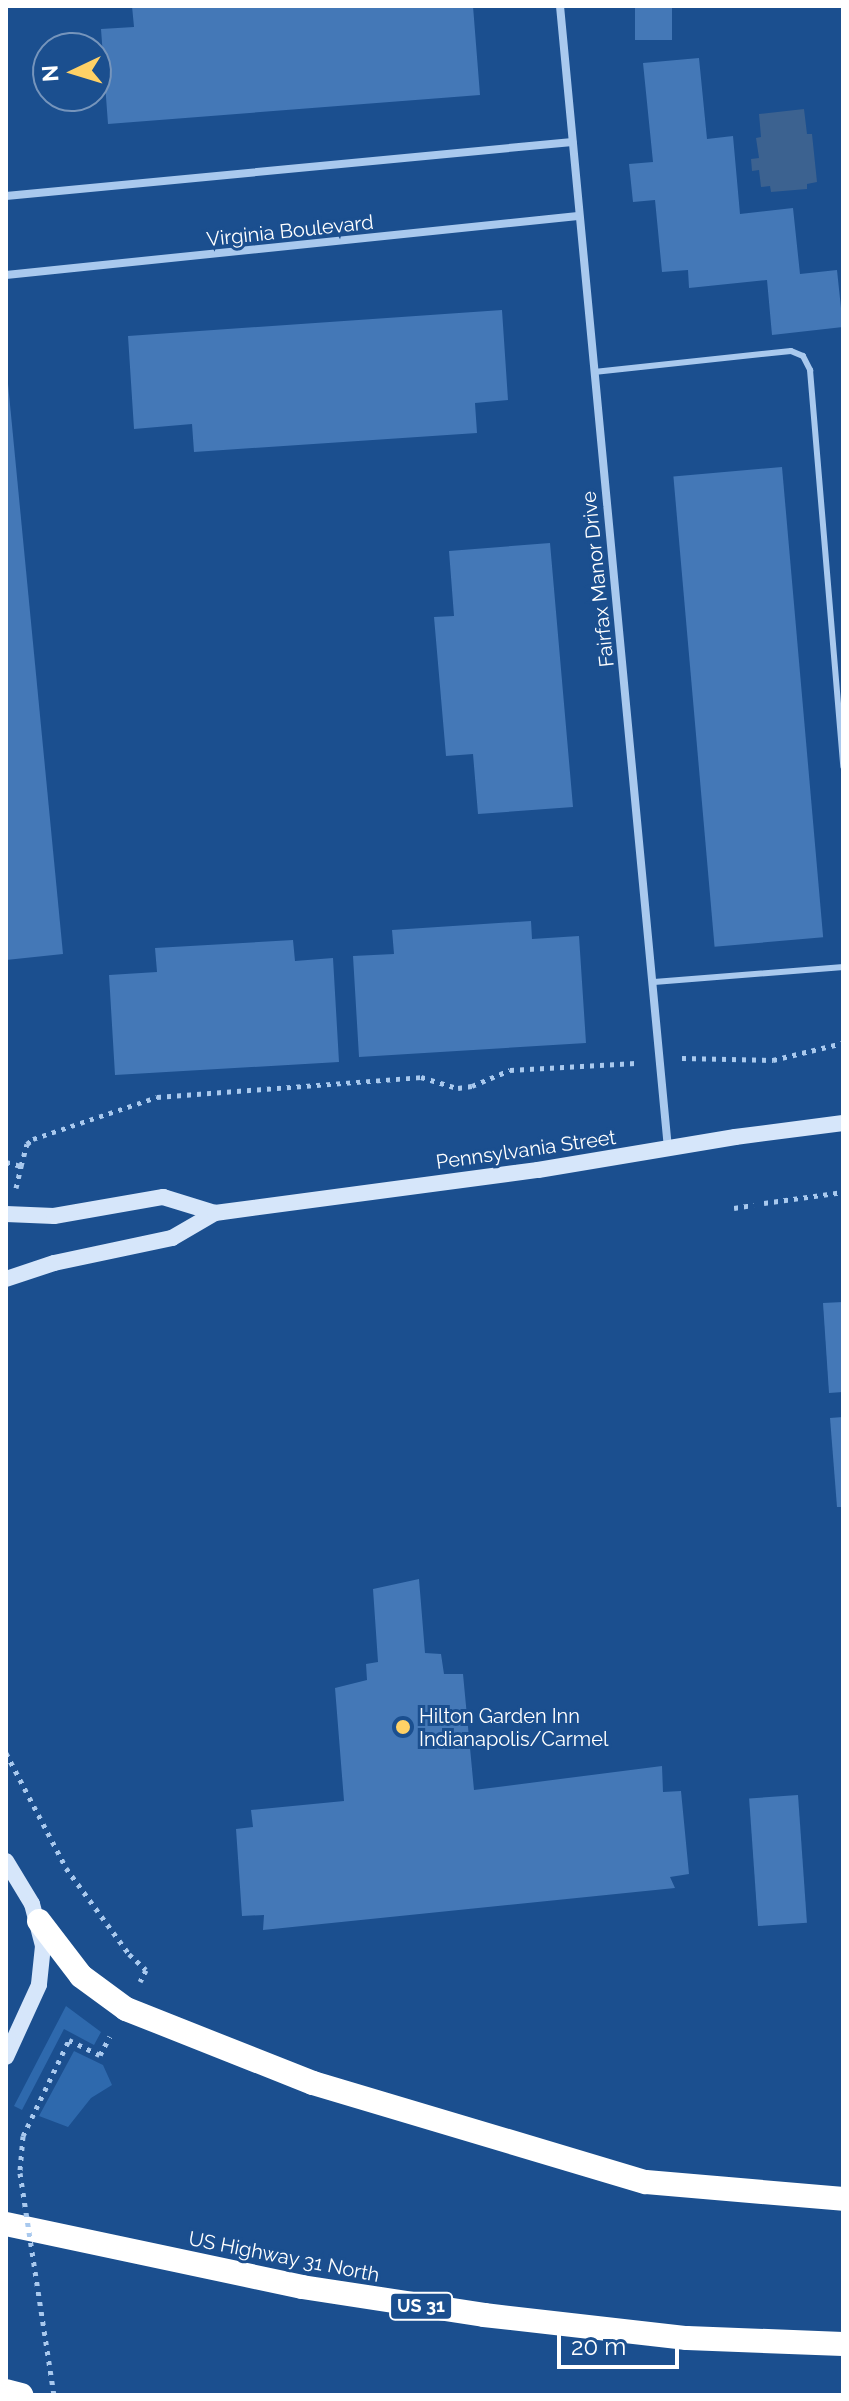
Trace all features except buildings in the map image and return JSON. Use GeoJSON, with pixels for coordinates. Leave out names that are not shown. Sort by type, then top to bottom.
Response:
{"type":"FeatureCollection","features":[{"type":"Feature","properties":{"kind":"highway"},"geometry":{"type":"LineString","coordinates":[[39,1921],[81,1976],[126,2009],[313,2083],[646,2182],[843,2199]]}},
{"type":"Feature","properties":{"kind":"highway","name":"US Highway 31 North"},"geometry":{"type":"LineString","coordinates":[[6,2224],[302,2287],[484,2315],[687,2338],[843,2344]]}},
{"type":"Feature","properties":{"kind":"highway"},"geometry":{"type":"LineString","coordinates":[[6,2391],[21,2395]]}},
{"type":"Feature","properties":{"kind":"main road","name":"Pennsylvania Street"},"geometry":{"type":"LineString","coordinates":[[6,1279],[54,1263],[172,1238],[215,1213],[523,1173],[843,1123]]}},
{"type":"Feature","properties":{"kind":"main road","name":"Pennsylvania Street"},"geometry":{"type":"LineString","coordinates":[[6,1214],[54,1216],[163,1197],[215,1213]]}},
{"type":"Feature","properties":{"kind":"main road"},"geometry":{"type":"LineString","coordinates":[[6,1861],[25,1890],[39,1921],[43,1946],[39,1985],[6,2057]]}},
{"type":"Feature","properties":{"kind":"street","name":"Fairfax Manor Drive"},"geometry":{"type":"LineString","coordinates":[[560,6],[668,1148]]}},
{"type":"Feature","properties":{"kind":"street"},"geometry":{"type":"LineString","coordinates":[[6,196],[572,142]]}},
{"type":"Feature","properties":{"kind":"street","name":"Virginia Boulevard"},"geometry":{"type":"LineString","coordinates":[[6,275],[578,216]]}},
{"type":"Feature","properties":{"kind":"lane"},"geometry":{"type":"LineString","coordinates":[[594,372],[791,351],[803,356],[810,370],[843,767]]}},
{"type":"Feature","properties":{"kind":"lane"},"geometry":{"type":"LineString","coordinates":[[654,982],[843,967]]}},
{"type":"Feature","properties":{"kind":"path"},"geometry":{"type":"LineString","coordinates":[[6,1162],[21,1166],[27,1144],[33,1139],[157,1097],[421,1077],[458,1088],[472,1086],[510,1070],[694,1057],[773,1060],[843,1043]]}},
{"type":"Feature","properties":{"kind":"path"},"geometry":{"type":"LineString","coordinates":[[764,1203],[843,1192]]}},
{"type":"Feature","properties":{"kind":"path"},"geometry":{"type":"LineString","coordinates":[[734,1208],[754,1205]]}},
{"type":"Feature","properties":{"kind":"path"},"geometry":{"type":"LineString","coordinates":[[6,1753],[66,1868],[129,1954],[146,1970]]}},
{"type":"Feature","properties":{"kind":"path"},"geometry":{"type":"LineString","coordinates":[[54,2395],[20,2173],[23,2136],[69,2040],[100,2055]]}},
{"type":"Feature","properties":{"kind":"shaded area"},"geometry":{"type":"Polygon","coordinates":[[[804,109],[807,134],[812,134],[817,182],[807,184],[807,189],[771,192],[770,186],[761,187],[759,170],[752,171],[751,159],[759,158],[756,138],[761,137],[759,114],[804,109]]]}},
{"type":"Feature","properties":{"kind":"shaded area"},"geometry":{"type":"Polygon","coordinates":[[[66,2006],[101,2032],[94,2045],[64,2029],[22,2110],[14,2106],[66,2006]]]}},
{"type":"Feature","properties":{"kind":"shaded area"},"geometry":{"type":"Polygon","coordinates":[[[74,2051],[103,2065],[112,2085],[91,2098],[68,2127],[39,2116],[74,2051]]]}},
{"type":"Feature","properties":{"kind":"place","name":"Hilton Garden Inn Indianapolis/Carmel"},"geometry":{"type":"Point","coordinates":[403,1727]}}]}
